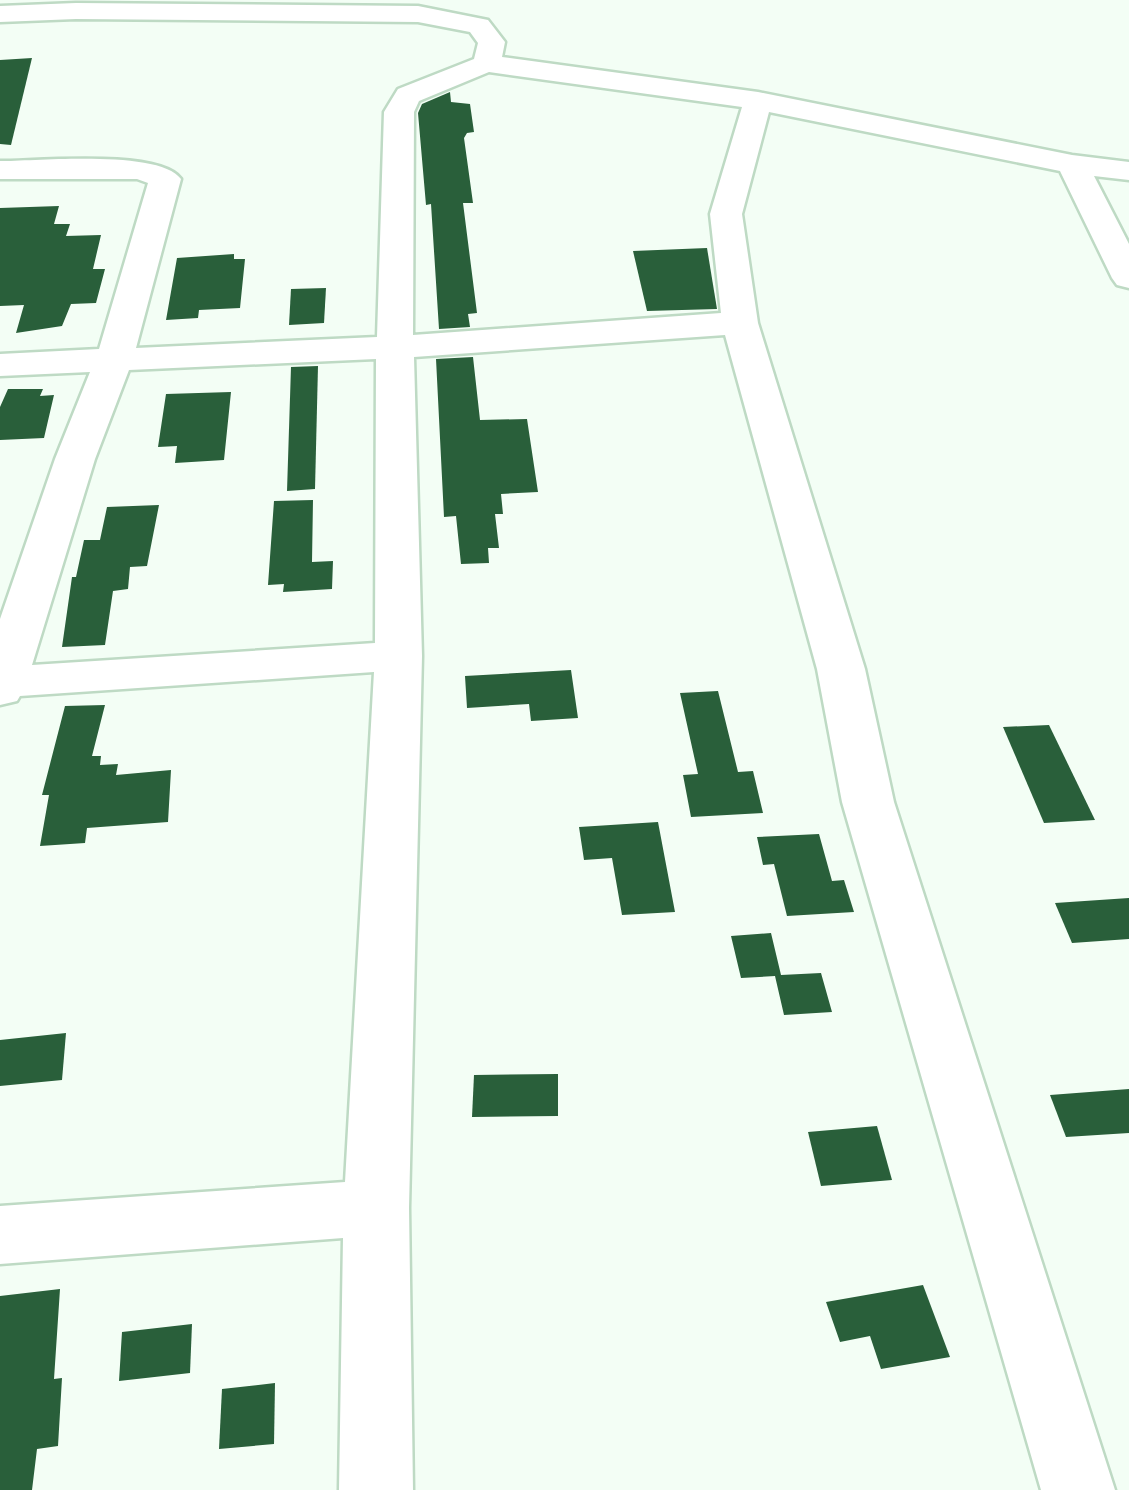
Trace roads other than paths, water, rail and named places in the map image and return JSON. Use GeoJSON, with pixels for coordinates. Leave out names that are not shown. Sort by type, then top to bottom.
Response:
{"type":"FeatureCollection","features":[{"type":"Feature","properties":{"kind":"street"},"geometry":{"type":"LineString","coordinates":[[0,14],[178,6],[418,14],[456,18],[478,26],[492,42],[486,64]]}},
{"type":"Feature","properties":{"kind":"street"},"geometry":{"type":"LineString","coordinates":[[376,1490],[376,1208],[398,656],[395,347],[399,112],[408,94],[486,64],[758,101],[1072,164],[1129,171]]}},
{"type":"Feature","properties":{"kind":"street"},"geometry":{"type":"LineString","coordinates":[[758,101],[726,214],[740,323],[841,669],[868,802],[1078,1490]]}},
{"type":"Feature","properties":{"kind":"street"},"geometry":{"type":"LineString","coordinates":[[1072,164],[1129,278]]}},
{"type":"Feature","properties":{"kind":"street"},"geometry":{"type":"LineString","coordinates":[[0,170],[141,170],[165,179],[114,360],[76,459],[1,684],[398,656]]}},
{"type":"Feature","properties":{"kind":"street"},"geometry":{"type":"LineString","coordinates":[[0,364],[395,347],[740,323]]}},
{"type":"Feature","properties":{"kind":"street"},"geometry":{"type":"LineString","coordinates":[[0,1236],[376,1208]]}}]}
